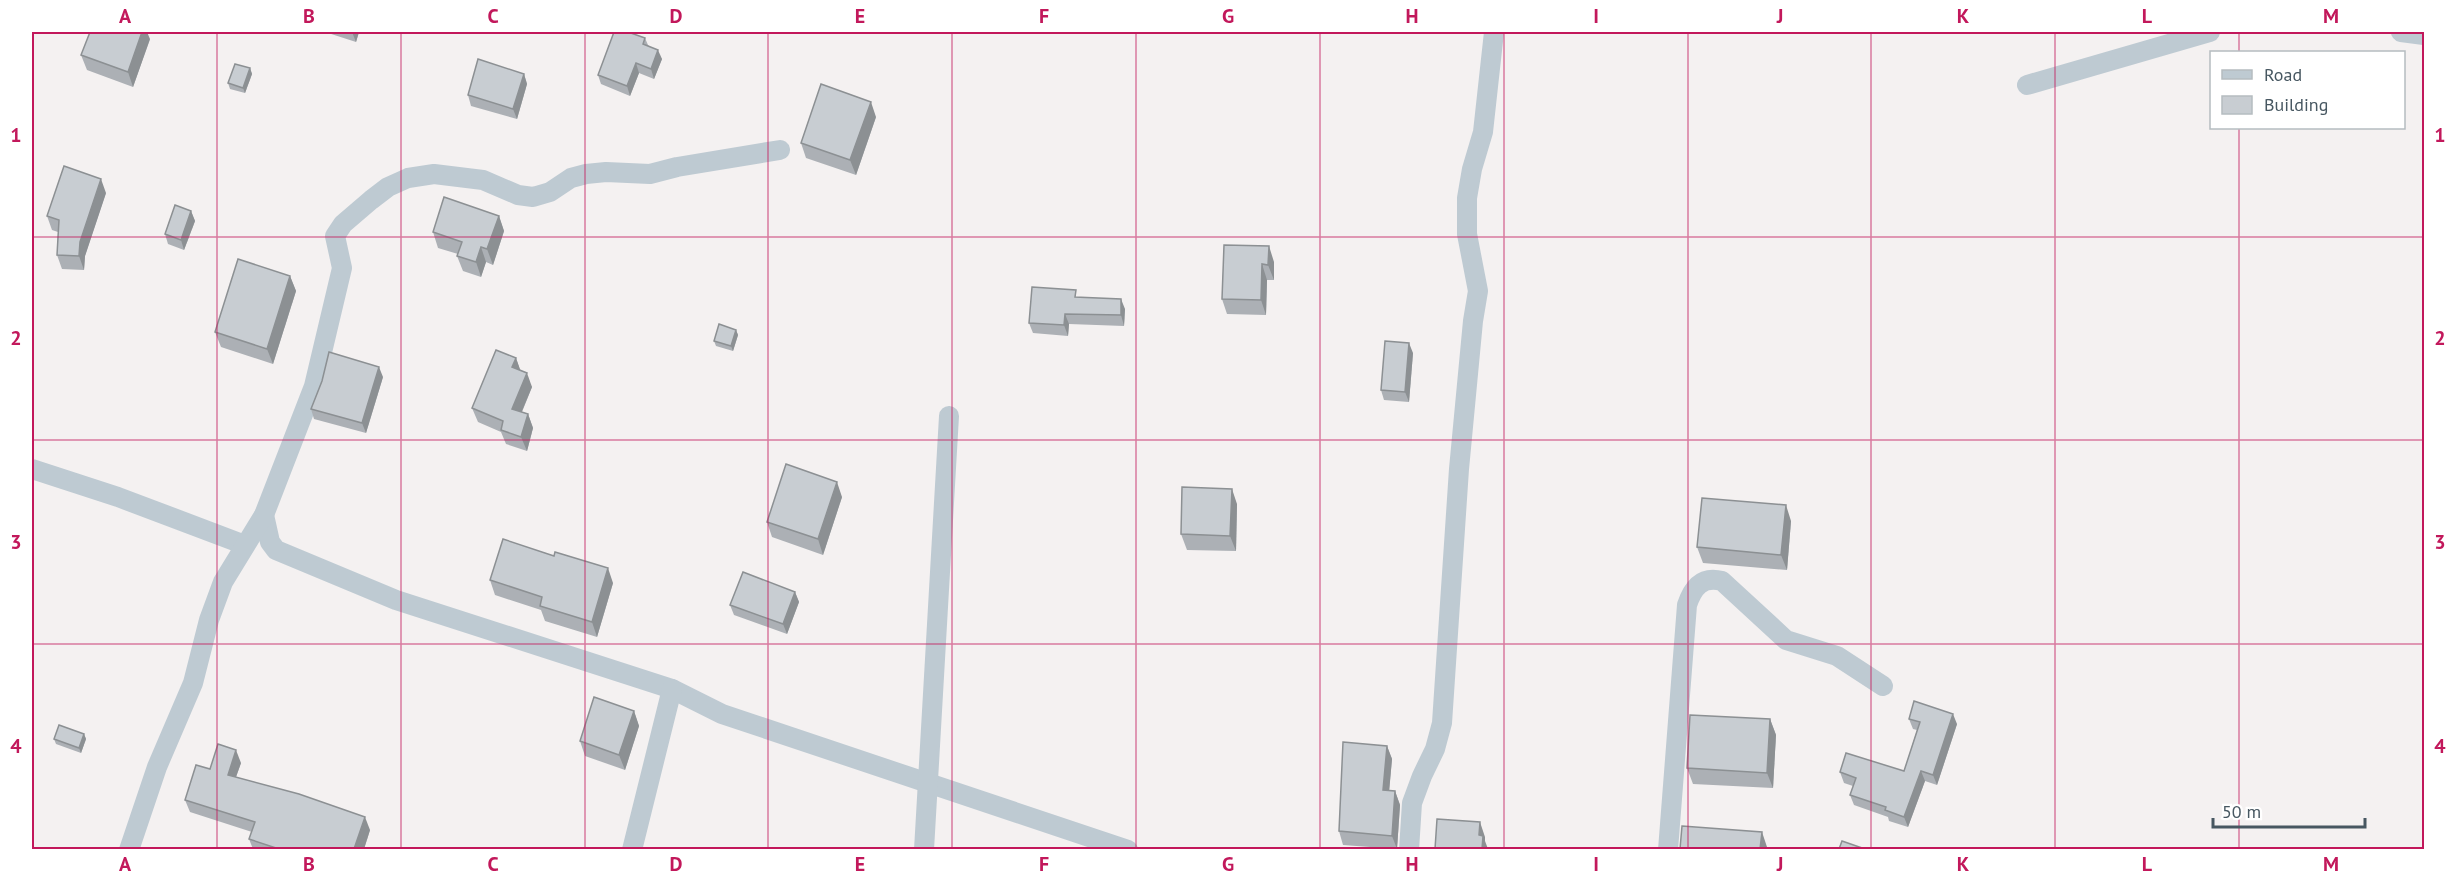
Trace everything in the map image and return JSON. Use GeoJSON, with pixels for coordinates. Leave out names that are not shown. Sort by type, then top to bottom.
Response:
{"type":"FeatureCollection","features":[{"type":"Feature","properties":{"kind":"street"},"geometry":{"type":"LineString","coordinates":[[1409,849],[1412,803],[1435,748],[1442,723],[1459,469],[1478,291],[1467,234],[1467,198],[1472,169],[1484,132],[1494,32]]}},
{"type":"Feature","properties":{"kind":"street"},"geometry":{"type":"LineString","coordinates":[[2026,85],[2210,32]]}},
{"type":"Feature","properties":{"kind":"street"},"geometry":{"type":"LineString","coordinates":[[2401,32],[2424,35]]}},
{"type":"Feature","properties":{"kind":"street"},"geometry":{"type":"LineString","coordinates":[[129,849],[157,767],[193,683],[209,620],[223,582],[264,515],[314,386],[342,268],[335,236],[343,224],[388,186],[408,178],[434,174],[483,180],[518,195],[533,197],[550,192],[571,178],[586,174],[606,172],[650,174],[677,167],[780,150]]}},
{"type":"Feature","properties":{"kind":"street"},"geometry":{"type":"LineString","coordinates":[[924,849],[949,416]]}},
{"type":"Feature","properties":{"kind":"street"},"geometry":{"type":"LineString","coordinates":[[32,469],[118,497],[245,544]]}},
{"type":"Feature","properties":{"kind":"street"},"geometry":{"type":"LineString","coordinates":[[264,515],[270,542],[276,550],[396,600],[672,689],[722,714],[1128,849]]}},
{"type":"Feature","properties":{"kind":"street"},"geometry":{"type":"LineString","coordinates":[[1668,849],[1687,604],[1691,591],[1700,582],[1712,579],[1722,581],[1786,640],[1838,656],[1883,686]]}},
{"type":"Feature","properties":{"kind":"street"},"geometry":{"type":"LineString","coordinates":[[633,849],[672,689]]}},
{"type":"Feature","properties":{"kind":"building"},"geometry":{"type":"Polygon","coordinates":[[[90,32],[142,32],[128,72],[81,55],[90,32]]]}},
{"type":"Feature","properties":{"kind":"building"},"geometry":{"type":"Polygon","coordinates":[[[614,32],[628,32],[645,38],[643,44],[658,50],[651,69],[636,63],[627,86],[598,75],[614,32]]]}},
{"type":"Feature","properties":{"kind":"building"},"geometry":{"type":"Polygon","coordinates":[[[478,59],[524,74],[513,109],[468,95],[478,59]]]}},
{"type":"Feature","properties":{"kind":"building"},"geometry":{"type":"Polygon","coordinates":[[[235,64],[250,68],[243,88],[228,83],[235,64]]]}},
{"type":"Feature","properties":{"kind":"building"},"geometry":{"type":"Polygon","coordinates":[[[821,84],[871,102],[850,160],[801,143],[821,84]]]}},
{"type":"Feature","properties":{"kind":"building"},"geometry":{"type":"Polygon","coordinates":[[[64,166],[101,179],[80,242],[79,256],[57,255],[59,220],[47,216],[64,166]]]}},
{"type":"Feature","properties":{"kind":"building"},"geometry":{"type":"Polygon","coordinates":[[[444,197],[499,216],[487,249],[481,247],[476,262],[457,256],[462,242],[433,232],[444,197]]]}},
{"type":"Feature","properties":{"kind":"building"},"geometry":{"type":"Polygon","coordinates":[[[175,205],[191,211],[181,240],[165,234],[175,205]]]}},
{"type":"Feature","properties":{"kind":"building"},"geometry":{"type":"Polygon","coordinates":[[[1224,245],[1269,246],[1268,265],[1262,264],[1261,300],[1222,299],[1224,245]]]}},
{"type":"Feature","properties":{"kind":"building"},"geometry":{"type":"Polygon","coordinates":[[[238,259],[290,276],[267,349],[215,332],[238,259]]]}},
{"type":"Feature","properties":{"kind":"building"},"geometry":{"type":"Polygon","coordinates":[[[1032,287],[1076,290],[1075,297],[1121,299],[1121,315],[1065,314],[1064,325],[1029,323],[1032,287]]]}},
{"type":"Feature","properties":{"kind":"building"},"geometry":{"type":"Polygon","coordinates":[[[719,324],[736,330],[731,346],[714,341],[719,324]]]}},
{"type":"Feature","properties":{"kind":"building"},"geometry":{"type":"Polygon","coordinates":[[[1385,341],[1409,343],[1405,392],[1381,390],[1385,341]]]}},
{"type":"Feature","properties":{"kind":"building"},"geometry":{"type":"Polygon","coordinates":[[[496,350],[516,358],[512,367],[527,373],[512,409],[528,414],[521,437],[501,430],[503,421],[472,408],[496,350]]]}},
{"type":"Feature","properties":{"kind":"building"},"geometry":{"type":"Polygon","coordinates":[[[329,352],[379,367],[362,423],[311,409],[322,381],[329,352]]]}},
{"type":"Feature","properties":{"kind":"building"},"geometry":{"type":"Polygon","coordinates":[[[786,464],[837,482],[818,539],[767,522],[786,464]]]}},
{"type":"Feature","properties":{"kind":"building"},"geometry":{"type":"Polygon","coordinates":[[[1182,487],[1232,489],[1230,536],[1181,534],[1182,487]]]}},
{"type":"Feature","properties":{"kind":"building"},"geometry":{"type":"Polygon","coordinates":[[[1702,498],[1786,505],[1781,555],[1697,547],[1702,498]]]}},
{"type":"Feature","properties":{"kind":"building"},"geometry":{"type":"Polygon","coordinates":[[[503,539],[554,556],[555,552],[608,568],[592,622],[540,606],[542,597],[490,580],[503,539]]]}},
{"type":"Feature","properties":{"kind":"building"},"geometry":{"type":"Polygon","coordinates":[[[743,572],[795,592],[783,624],[730,605],[743,572]]]}},
{"type":"Feature","properties":{"kind":"building"},"geometry":{"type":"Polygon","coordinates":[[[594,697],[634,711],[619,755],[580,741],[594,697]]]}},
{"type":"Feature","properties":{"kind":"building"},"geometry":{"type":"Polygon","coordinates":[[[1914,701],[1953,714],[1933,775],[1921,771],[1904,817],[1885,810],[1886,807],[1850,795],[1856,778],[1840,772],[1846,753],[1904,771],[1920,722],[1909,719],[1914,701]]]}},
{"type":"Feature","properties":{"kind":"building"},"geometry":{"type":"Polygon","coordinates":[[[1690,715],[1770,719],[1767,773],[1687,768],[1690,715]]]}},
{"type":"Feature","properties":{"kind":"building"},"geometry":{"type":"Polygon","coordinates":[[[59,725],[84,734],[79,748],[54,739],[59,725]]]}},
{"type":"Feature","properties":{"kind":"building"},"geometry":{"type":"Polygon","coordinates":[[[1343,742],[1387,746],[1383,790],[1395,791],[1392,836],[1339,831],[1343,742]]]}},
{"type":"Feature","properties":{"kind":"building"},"geometry":{"type":"Polygon","coordinates":[[[218,744],[236,750],[228,775],[299,794],[365,817],[354,849],[279,849],[249,839],[255,822],[185,800],[196,765],[210,769],[218,744]]]}},
{"type":"Feature","properties":{"kind":"building"},"geometry":{"type":"Polygon","coordinates":[[[1437,819],[1480,822],[1479,835],[1483,836],[1482,849],[1435,849],[1437,819]]]}},
{"type":"Feature","properties":{"kind":"building"},"geometry":{"type":"Polygon","coordinates":[[[1682,826],[1762,832],[1760,849],[1680,849],[1682,826]]]}},
{"type":"Feature","properties":{"kind":"building"},"geometry":{"type":"Polygon","coordinates":[[[1842,841],[1865,849],[1839,849],[1842,841]]]}}]}
